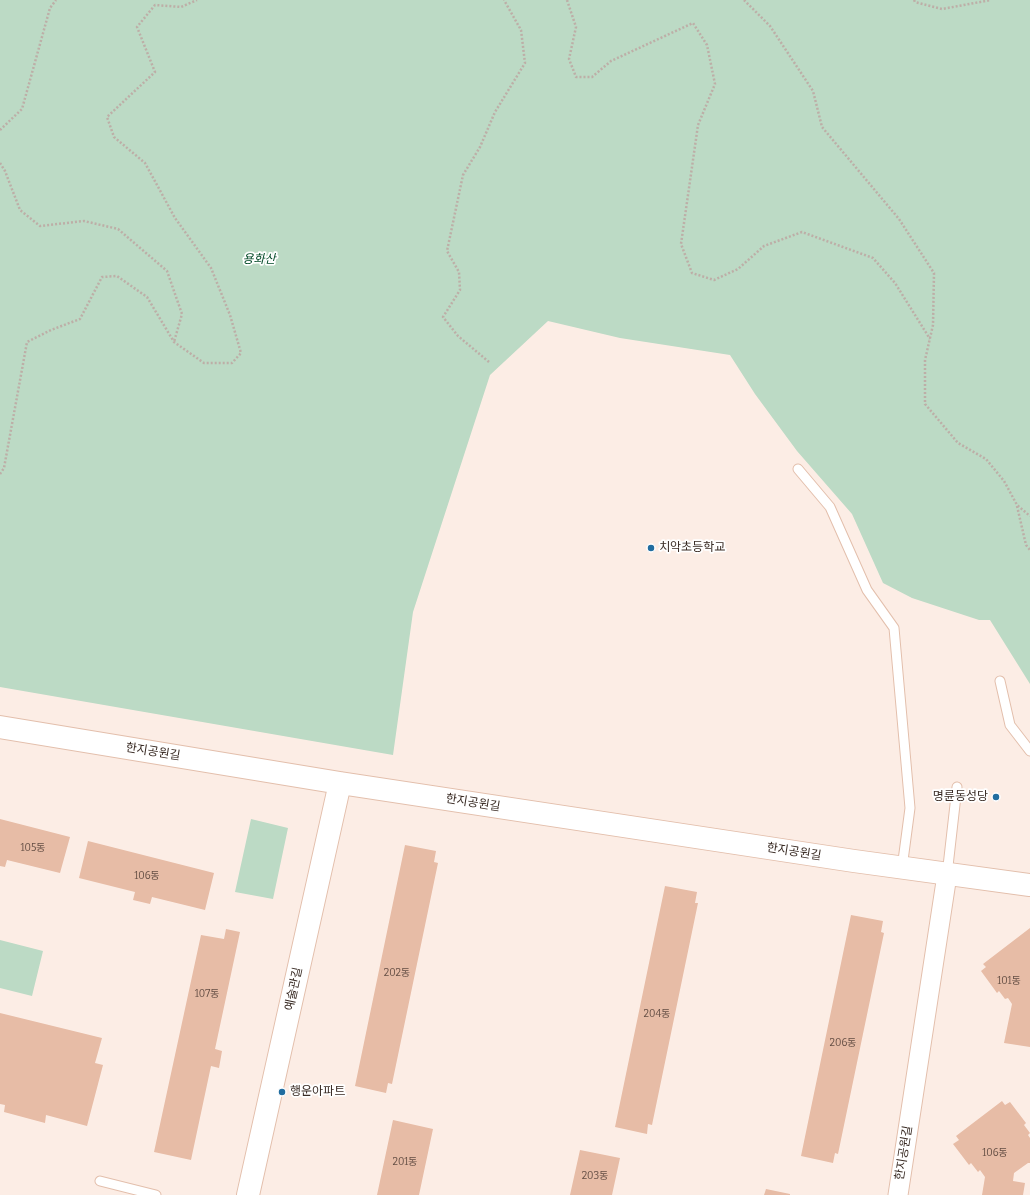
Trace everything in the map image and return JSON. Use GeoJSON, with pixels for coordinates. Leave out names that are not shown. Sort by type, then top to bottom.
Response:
{"type":"FeatureCollection","features":[{"type":"Feature","properties":{"kind":"street","name":"한지공원길"},"geometry":{"type":"LineString","coordinates":[[0,726],[340,783],[947,875],[1030,885]]}},
{"type":"Feature","properties":{"kind":"street","name":"예술관길"},"geometry":{"type":"LineString","coordinates":[[248,1195],[340,783]]}},
{"type":"Feature","properties":{"kind":"street","name":"한지공원길"},"geometry":{"type":"LineString","coordinates":[[898,1195],[947,875]]}},
{"type":"Feature","properties":{"kind":"lane"},"geometry":{"type":"LineString","coordinates":[[798,469],[830,507],[867,590],[894,628],[910,808],[902,868]]}},
{"type":"Feature","properties":{"kind":"lane"},"geometry":{"type":"LineString","coordinates":[[1000,681],[1010,725],[1030,751]]}},
{"type":"Feature","properties":{"kind":"lane"},"geometry":{"type":"LineString","coordinates":[[947,875],[957,787]]}},
{"type":"Feature","properties":{"kind":"lane"},"geometry":{"type":"LineString","coordinates":[[100,1181],[156,1195]]}},
{"type":"Feature","properties":{"kind":"path"},"geometry":{"type":"LineString","coordinates":[[0,130],[22,109],[50,8],[56,0]]}},
{"type":"Feature","properties":{"kind":"path"},"geometry":{"type":"LineString","coordinates":[[0,474],[4,468],[27,342],[51,330],[80,320],[102,277],[117,276],[147,296],[174,342],[204,363],[232,363],[241,353],[230,315],[211,268],[175,218],[145,163],[114,137],[107,117],[155,72],[138,27],[155,5],[181,7],[197,0]]}},
{"type":"Feature","properties":{"kind":"path"},"geometry":{"type":"LineString","coordinates":[[489,362],[458,336],[444,317],[460,290],[459,272],[447,251],[463,176],[480,147],[495,112],[525,63],[521,30],[504,0]]}},
{"type":"Feature","properties":{"kind":"path"},"geometry":{"type":"LineString","coordinates":[[567,0],[576,27],[569,59],[576,77],[592,77],[611,61],[693,23],[706,44],[715,84],[698,125],[681,244],[692,273],[714,280],[738,269],[764,246],[802,232],[873,258],[895,283],[930,339]]}},
{"type":"Feature","properties":{"kind":"path"},"geometry":{"type":"LineString","coordinates":[[744,0],[770,26],[813,91],[822,127],[899,219],[934,273],[933,325],[925,360],[925,404],[958,444],[986,459],[1004,481],[1017,505],[1026,545],[1030,550]]}},
{"type":"Feature","properties":{"kind":"path"},"geometry":{"type":"LineString","coordinates":[[914,0],[915,2],[942,9],[990,0]]}},
{"type":"Feature","properties":{"kind":"path"},"geometry":{"type":"LineString","coordinates":[[0,163],[5,171],[20,210],[40,226],[84,221],[118,229],[167,271],[182,314],[174,342]]}},
{"type":"Feature","properties":{"kind":"path"},"geometry":{"type":"LineString","coordinates":[[1017,505],[1030,516]]}},
{"type":"Feature","properties":{"kind":"green space","name":"용화산"},"geometry":{"type":"Polygon","coordinates":[[[0,0],[1030,0],[1030,684],[990,620],[979,620],[912,598],[883,583],[852,514],[797,451],[755,394],[730,355],[620,338],[548,321],[490,375],[413,612],[393,755],[0,687],[0,0]]]}},
{"type":"Feature","properties":{"kind":"green space"},"geometry":{"type":"Polygon","coordinates":[[[251,819],[288,828],[273,899],[235,892],[251,819]]]}},
{"type":"Feature","properties":{"kind":"green space"},"geometry":{"type":"Polygon","coordinates":[[[0,940],[43,951],[32,996],[0,988],[0,940]]]}},
{"type":"Feature","properties":{"kind":"building"},"geometry":{"type":"Polygon","coordinates":[[[0,819],[70,837],[60,873],[7,860],[5,867],[0,866],[0,819]]]}},
{"type":"Feature","properties":{"kind":"building"},"geometry":{"type":"Polygon","coordinates":[[[88,841],[214,873],[205,910],[152,897],[150,904],[133,900],[135,892],[79,878],[88,841]]]}},
{"type":"Feature","properties":{"kind":"building"},"geometry":{"type":"Polygon","coordinates":[[[405,845],[436,851],[434,862],[438,863],[392,1084],[388,1083],[386,1093],[355,1086],[405,845]]]}},
{"type":"Feature","properties":{"kind":"building"},"geometry":{"type":"Polygon","coordinates":[[[665,886],[697,892],[695,903],[698,903],[652,1125],[648,1124],[647,1134],[615,1127],[665,886]]]}},
{"type":"Feature","properties":{"kind":"building"},"geometry":{"type":"Polygon","coordinates":[[[851,915],[883,921],[881,932],[884,933],[838,1154],[835,1153],[833,1163],[801,1156],[851,915]]]}},
{"type":"Feature","properties":{"kind":"building"},"geometry":{"type":"Polygon","coordinates":[[[1030,928],[1030,1047],[1004,1043],[1012,1004],[1008,998],[1005,999],[999,991],[997,993],[981,971],[986,967],[983,964],[1030,928]]]}},
{"type":"Feature","properties":{"kind":"building"},"geometry":{"type":"Polygon","coordinates":[[[226,929],[240,932],[215,1049],[222,1051],[219,1068],[211,1066],[191,1160],[154,1152],[201,935],[224,939],[226,929]]]}},
{"type":"Feature","properties":{"kind":"building"},"geometry":{"type":"Polygon","coordinates":[[[0,1013],[102,1038],[95,1063],[103,1065],[87,1126],[46,1115],[45,1123],[4,1112],[5,1105],[0,1104],[0,1013]]]}},
{"type":"Feature","properties":{"kind":"building"},"geometry":{"type":"Polygon","coordinates":[[[1002,1101],[1005,1105],[1010,1102],[1026,1123],[1024,1125],[1030,1133],[1028,1135],[1030,1138],[1030,1163],[1014,1173],[1013,1181],[1025,1183],[1023,1195],[982,1195],[985,1177],[980,1170],[978,1172],[971,1163],[969,1165],[953,1144],[959,1140],[956,1136],[1002,1101]]]}},
{"type":"Feature","properties":{"kind":"building"},"geometry":{"type":"Polygon","coordinates":[[[393,1120],[433,1129],[419,1195],[377,1195],[393,1120]]]}},
{"type":"Feature","properties":{"kind":"building"},"geometry":{"type":"Polygon","coordinates":[[[580,1150],[620,1158],[612,1195],[570,1195],[580,1150]]]}},
{"type":"Feature","properties":{"kind":"building"},"geometry":{"type":"Polygon","coordinates":[[[766,1189],[790,1194],[790,1195],[764,1195],[766,1189]]]}},
{"type":"Feature","properties":{"kind":"place","name":"치악초등학교"},"geometry":{"type":"Point","coordinates":[651,548]}},
{"type":"Feature","properties":{"kind":"place","name":"명륜동성당"},"geometry":{"type":"Point","coordinates":[996,797]}},
{"type":"Feature","properties":{"kind":"place","name":"행운아파트"},"geometry":{"type":"Point","coordinates":[282,1092]}}]}
